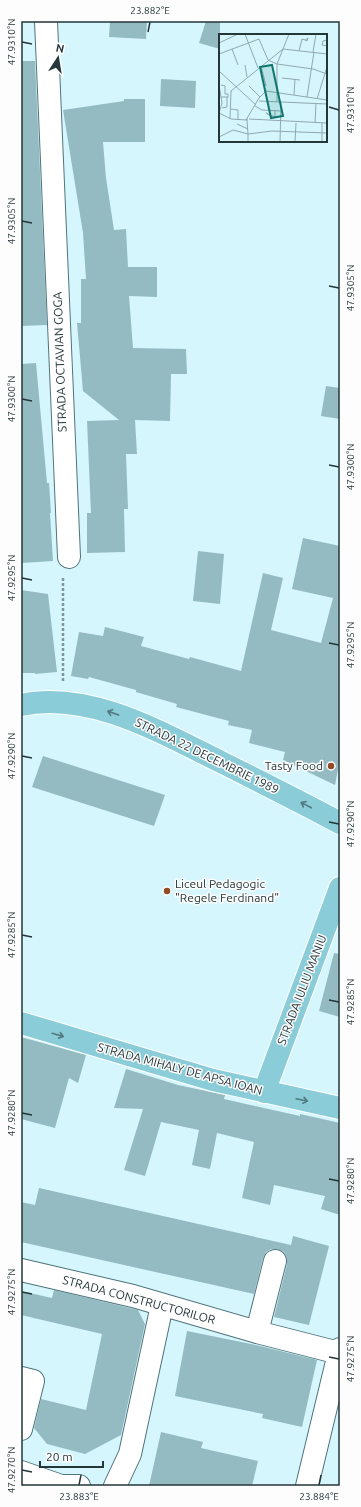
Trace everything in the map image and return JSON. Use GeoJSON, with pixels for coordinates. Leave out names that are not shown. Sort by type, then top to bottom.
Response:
{"type":"FeatureCollection","features":[{"type":"Feature","properties":{"kind":"main road","name":"STRADA 22 DECEMBRIE 1989"},"geometry":{"type":"LineString","coordinates":[[21,705],[36,702],[63,702],[106,711],[149,726],[340,823]]}},
{"type":"Feature","properties":{"kind":"main road","name":"STRADA IULIU MANIU"},"geometry":{"type":"LineString","coordinates":[[264,1092],[340,888]]}},
{"type":"Feature","properties":{"kind":"main road","name":"STRADA MIHALY DE APSA IOAN"},"geometry":{"type":"LineString","coordinates":[[21,1023],[213,1080],[340,1108]]}},
{"type":"Feature","properties":{"kind":"street","name":"STRADA OCTAVIAN GOGA"},"geometry":{"type":"LineString","coordinates":[[46,21],[69,557]]}},
{"type":"Feature","properties":{"kind":"street"},"geometry":{"type":"LineString","coordinates":[[257,1332],[275,1261]]}},
{"type":"Feature","properties":{"kind":"street","name":"STRADA CONSTRUCTORILOR"},"geometry":{"type":"LineString","coordinates":[[21,1270],[162,1305],[257,1332],[340,1351]]}},
{"type":"Feature","properties":{"kind":"street"},"geometry":{"type":"LineString","coordinates":[[115,1486],[130,1454],[162,1305]]}},
{"type":"Feature","properties":{"kind":"street"},"geometry":{"type":"LineString","coordinates":[[307,1486],[340,1351]]}},
{"type":"Feature","properties":{"kind":"street"},"geometry":{"type":"LineString","coordinates":[[21,1378],[33,1381],[21,1429]]}},
{"type":"Feature","properties":{"kind":"street"},"geometry":{"type":"LineString","coordinates":[[21,1472],[60,1486],[78,1486]]}},
{"type":"Feature","properties":{"kind":"path"},"geometry":{"type":"LineString","coordinates":[[63,702],[63,566],[69,557]]}},
{"type":"Feature","properties":{"kind":"building"},"geometry":{"type":"Polygon","coordinates":[[[110,21],[147,21],[146,39],[109,37],[110,21]]]}},
{"type":"Feature","properties":{"kind":"building"},"geometry":{"type":"Polygon","coordinates":[[[206,21],[220,21],[219,49],[199,43],[206,21]]]}},
{"type":"Feature","properties":{"kind":"building"},"geometry":{"type":"Polygon","coordinates":[[[21,61],[35,61],[47,325],[21,326],[21,61]]]}},
{"type":"Feature","properties":{"kind":"building"},"geometry":{"type":"Polygon","coordinates":[[[161,79],[196,81],[195,108],[160,106],[161,79]]]}},
{"type":"Feature","properties":{"kind":"building"},"geometry":{"type":"Polygon","coordinates":[[[124,99],[145,99],[145,142],[103,142],[106,178],[114,230],[126,229],[128,267],[157,267],[157,297],[129,296],[133,348],[186,349],[187,374],[171,374],[170,421],[135,420],[137,454],[126,454],[128,509],[124,509],[125,552],[87,553],[87,513],[91,513],[87,421],[119,420],[83,391],[77,323],[81,323],[81,279],[86,279],[83,233],[63,110],[124,101],[124,99]]]}},
{"type":"Feature","properties":{"kind":"building"},"geometry":{"type":"Polygon","coordinates":[[[36,363],[47,483],[49,483],[53,561],[21,563],[21,364],[36,363]]]}},
{"type":"Feature","properties":{"kind":"building"},"geometry":{"type":"Polygon","coordinates":[[[326,386],[340,388],[340,419],[321,416],[326,386]]]}},
{"type":"Feature","properties":{"kind":"building"},"geometry":{"type":"Polygon","coordinates":[[[303,538],[340,546],[340,759],[335,785],[283,760],[285,752],[249,743],[252,730],[228,725],[229,721],[176,707],[177,704],[136,692],[136,690],[89,677],[88,679],[71,676],[79,632],[103,636],[105,627],[144,637],[141,646],[189,659],[190,657],[241,671],[263,573],[283,578],[271,630],[321,643],[333,598],[292,589],[303,538]]]}},
{"type":"Feature","properties":{"kind":"building"},"geometry":{"type":"Polygon","coordinates":[[[198,551],[224,554],[220,604],[193,601],[198,551]]]}},
{"type":"Feature","properties":{"kind":"building"},"geometry":{"type":"Polygon","coordinates":[[[21,590],[48,594],[57,672],[35,674],[21,673],[21,590]]]}},
{"type":"Feature","properties":{"kind":"building"},"geometry":{"type":"Polygon","coordinates":[[[43,756],[165,795],[154,826],[32,787],[43,756]]]}},
{"type":"Feature","properties":{"kind":"building"},"geometry":{"type":"Polygon","coordinates":[[[334,953],[340,954],[340,1017],[319,1011],[334,953]]]}},
{"type":"Feature","properties":{"kind":"building"},"geometry":{"type":"Polygon","coordinates":[[[21,1037],[86,1055],[78,1083],[69,1078],[55,1128],[21,1119],[21,1037]]]}},
{"type":"Feature","properties":{"kind":"building"},"geometry":{"type":"Polygon","coordinates":[[[126,1069],[178,1085],[225,1095],[224,1099],[300,1116],[300,1114],[340,1123],[340,1215],[321,1209],[325,1196],[274,1185],[270,1205],[242,1198],[254,1142],[217,1133],[210,1169],[192,1165],[199,1130],[161,1122],[145,1176],[124,1170],[143,1109],[114,1108],[126,1069]]]}},
{"type":"Feature","properties":{"kind":"building"},"geometry":{"type":"Polygon","coordinates":[[[39,1188],[291,1245],[293,1236],[329,1246],[309,1325],[274,1317],[287,1264],[287,1258],[284,1252],[278,1249],[271,1249],[266,1252],[263,1258],[254,1294],[21,1242],[21,1202],[35,1205],[39,1188]]]}},
{"type":"Feature","properties":{"kind":"building"},"geometry":{"type":"Polygon","coordinates":[[[54,1290],[138,1310],[145,1324],[121,1435],[85,1454],[47,1444],[34,1428],[41,1399],[86,1410],[102,1334],[21,1315],[21,1291],[52,1298],[54,1290]]]}},
{"type":"Feature","properties":{"kind":"building"},"geometry":{"type":"Polygon","coordinates":[[[187,1331],[256,1345],[317,1360],[302,1427],[262,1418],[263,1414],[175,1396],[187,1331]]]}},
{"type":"Feature","properties":{"kind":"building"},"geometry":{"type":"Polygon","coordinates":[[[161,1432],[203,1442],[201,1448],[258,1461],[252,1486],[149,1486],[161,1432]]]}},
{"type":"Feature","properties":{"kind":"place","name":"Tasty Food"},"geometry":{"type":"Point","coordinates":[331,766]}},
{"type":"Feature","properties":{"kind":"place","name":"Liceul Pedagogic \"Regele Ferdinand\""},"geometry":{"type":"Point","coordinates":[167,891]}}]}
